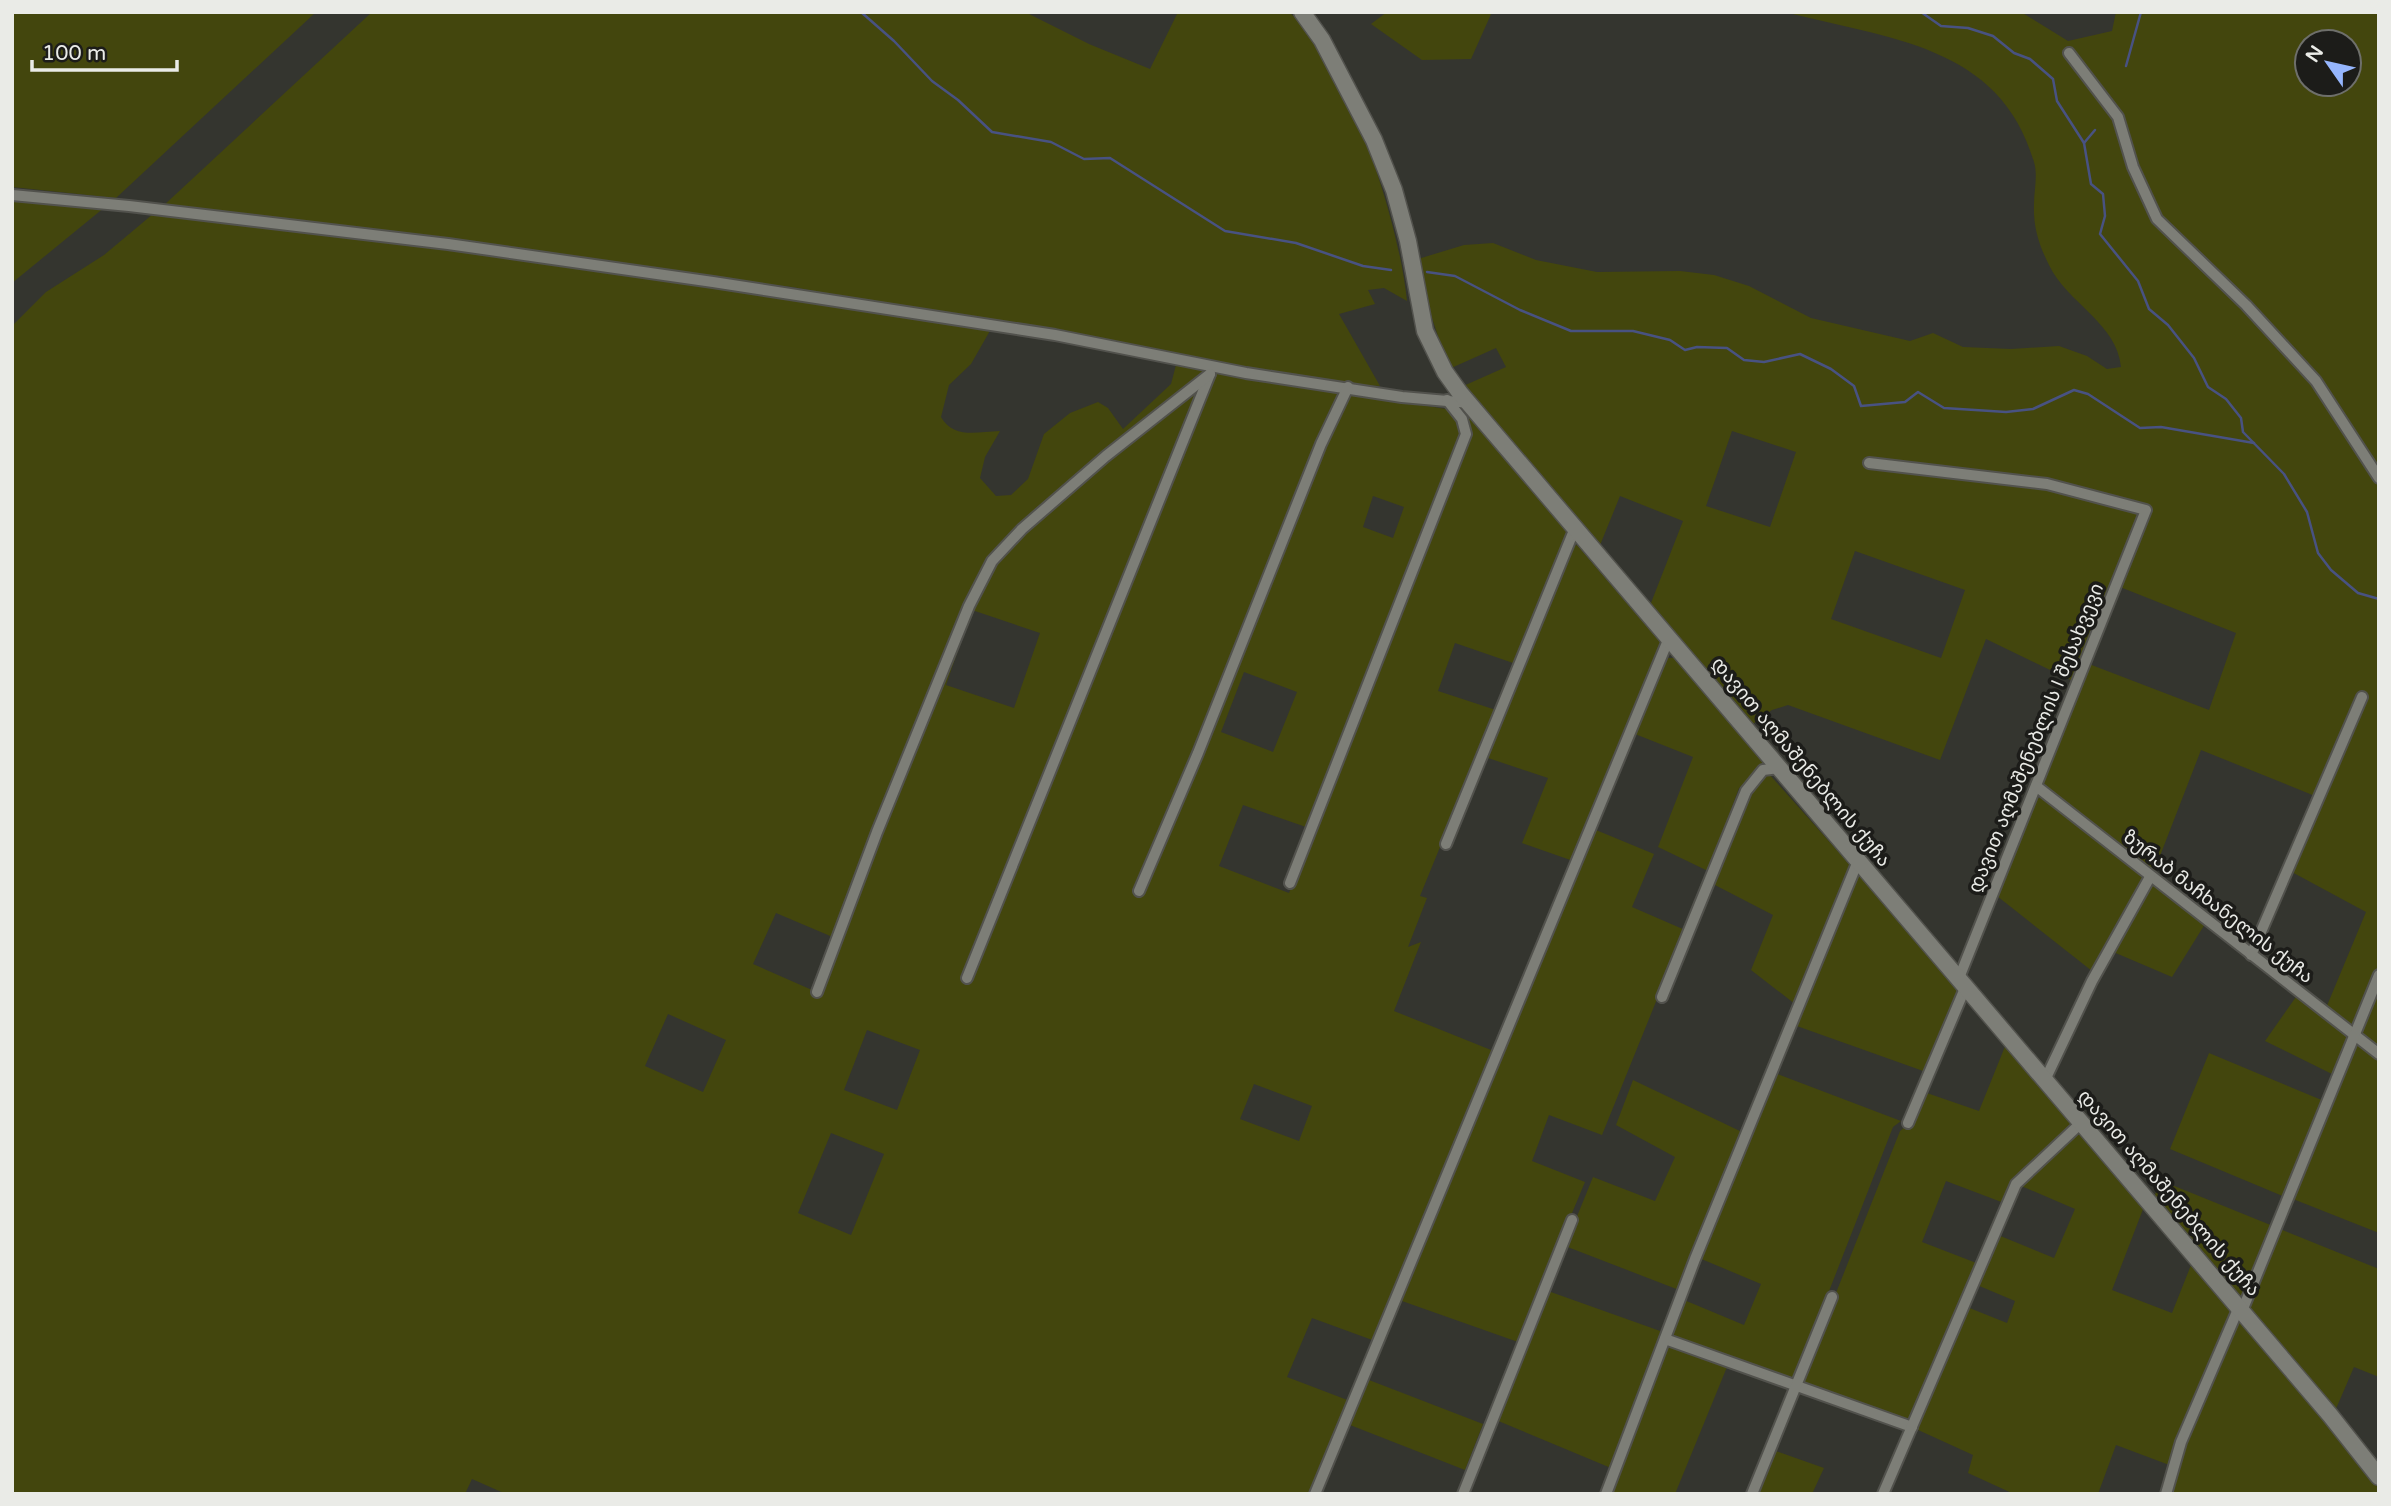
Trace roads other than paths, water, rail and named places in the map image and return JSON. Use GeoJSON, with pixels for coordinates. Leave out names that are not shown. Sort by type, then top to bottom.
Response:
{"type":"FeatureCollection","features":[{"type":"Feature","properties":{"kind":"street","name":"დავით აღმაშენებლის ქუჩა"},"geometry":{"type":"LineString","coordinates":[[1302,12],[1322,40],[1374,140],[1394,190],[1408,241],[1425,331],[1445,372],[2240,1309],[2379,1477]]}},
{"type":"Feature","properties":{"kind":"street"},"geometry":{"type":"LineString","coordinates":[[2069,53],[2119,117],[2129,158],[2157,219],[2246,305],[2316,381],[2379,478]]}},
{"type":"Feature","properties":{"kind":"street"},"geometry":{"type":"LineString","coordinates":[[12,195],[129,206],[448,244],[1055,335],[1212,370],[1349,387],[1402,397],[1470,403]]}},
{"type":"Feature","properties":{"kind":"street"},"geometry":{"type":"LineString","coordinates":[[967,978],[1212,370]]}},
{"type":"Feature","properties":{"kind":"street"},"geometry":{"type":"LineString","coordinates":[[817,992],[877,832],[969,606],[992,561],[1022,529],[1095,465],[1212,370]]}},
{"type":"Feature","properties":{"kind":"street"},"geometry":{"type":"LineString","coordinates":[[1139,891],[1198,753],[1321,444],[1349,387]]}},
{"type":"Feature","properties":{"kind":"street"},"geometry":{"type":"LineString","coordinates":[[1290,883],[1466,434],[1466,425],[1447,400]]}},
{"type":"Feature","properties":{"kind":"street","name":"დავით აღმაშენებლის I შესახვევი"},"geometry":{"type":"LineString","coordinates":[[1869,463],[2047,484],[2146,510],[2036,786],[1908,1123]]}},
{"type":"Feature","properties":{"kind":"street"},"geometry":{"type":"LineString","coordinates":[[1446,844],[1575,528]]}},
{"type":"Feature","properties":{"kind":"street"},"geometry":{"type":"LineString","coordinates":[[1315,1494],[1565,895],[1669,638]]}},
{"type":"Feature","properties":{"kind":"street"},"geometry":{"type":"LineString","coordinates":[[2251,955],[2362,697]]}},
{"type":"Feature","properties":{"kind":"street"},"geometry":{"type":"LineString","coordinates":[[1662,997],[1745,790],[1763,770],[1779,768]]}},
{"type":"Feature","properties":{"kind":"street","name":"ზურაბ მაჩხანელის ქუჩა"},"geometry":{"type":"LineString","coordinates":[[2036,786],[2379,1054]]}},
{"type":"Feature","properties":{"kind":"street"},"geometry":{"type":"LineString","coordinates":[[1606,1494],[1665,1339],[1858,861]]}},
{"type":"Feature","properties":{"kind":"street"},"geometry":{"type":"LineString","coordinates":[[2045,1080],[2092,981],[2150,877]]}},
{"type":"Feature","properties":{"kind":"street"},"geometry":{"type":"LineString","coordinates":[[2166,1494],[2180,1442],[2240,1309],[2379,975]]}},
{"type":"Feature","properties":{"kind":"street"},"geometry":{"type":"LineString","coordinates":[[1883,1494],[2017,1184],[2081,1122]]}},
{"type":"Feature","properties":{"kind":"street"},"geometry":{"type":"LineString","coordinates":[[1463,1494],[1572,1220]]}},
{"type":"Feature","properties":{"kind":"street"},"geometry":{"type":"LineString","coordinates":[[1752,1494],[1832,1297]]}},
{"type":"Feature","properties":{"kind":"street"},"geometry":{"type":"LineString","coordinates":[[1665,1339],[1912,1427]]}},
{"type":"Feature","properties":{"kind":"waterway"},"geometry":{"type":"LineString","coordinates":[[861,12],[894,41],[932,81],[958,100],[992,132],[1051,142],[1084,159],[1110,158],[1225,231],[1296,243],[1363,266],[1391,270]]}},
{"type":"Feature","properties":{"kind":"waterway"},"geometry":{"type":"LineString","coordinates":[[1921,12],[1941,26],[1968,28],[1993,36],[2014,53],[2030,59],[2053,79],[2057,101],[2084,143],[2091,184],[2103,194],[2105,216],[2100,234],[2138,281],[2149,309],[2168,325],[2194,358],[2208,387],[2226,399],[2241,418],[2243,432],[2284,474],[2307,512],[2318,553],[2331,570],[2358,593],[2379,599]]}},
{"type":"Feature","properties":{"kind":"waterway"},"geometry":{"type":"LineString","coordinates":[[2126,66],[2141,12]]}},
{"type":"Feature","properties":{"kind":"waterway"},"geometry":{"type":"LineString","coordinates":[[2084,143],[2095,130]]}},
{"type":"Feature","properties":{"kind":"waterway"},"geometry":{"type":"LineString","coordinates":[[1427,272],[1455,276],[1520,310],[1571,331],[1633,331],[1670,340],[1685,350],[1697,347],[1727,348],[1744,360],[1764,362],[1800,354],[1831,369],[1854,386],[1861,406],[1905,402],[1918,392],[1944,408],[2006,412],[2033,409],[2074,390],[2088,394],[2140,428],[2161,427],[2254,443]]}}]}
